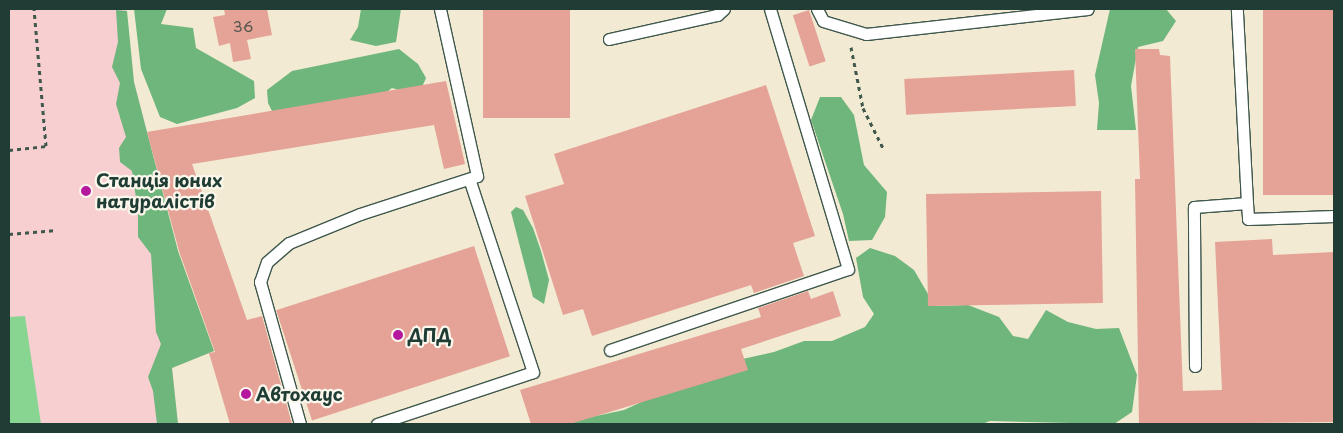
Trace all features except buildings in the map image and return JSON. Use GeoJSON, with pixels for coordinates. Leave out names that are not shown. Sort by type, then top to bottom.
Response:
{"type":"FeatureCollection","features":[{"type":"Feature","properties":{"kind":"lane"},"geometry":{"type":"LineString","coordinates":[[300,424],[260,282],[267,262],[289,243],[342,221],[477,176],[440,9]]}},
{"type":"Feature","properties":{"kind":"lane"},"geometry":{"type":"LineString","coordinates":[[609,39],[717,16],[724,9]]}},
{"type":"Feature","properties":{"kind":"lane"},"geometry":{"type":"LineString","coordinates":[[610,350],[848,269],[770,9]]}},
{"type":"Feature","properties":{"kind":"lane"},"geometry":{"type":"LineString","coordinates":[[817,9],[823,21],[866,34],[1088,9]]}},
{"type":"Feature","properties":{"kind":"lane"},"geometry":{"type":"LineString","coordinates":[[1237,9],[1248,219],[1334,216]]}},
{"type":"Feature","properties":{"kind":"lane"},"geometry":{"type":"LineString","coordinates":[[377,424],[534,372],[469,179]]}},
{"type":"Feature","properties":{"kind":"lane"},"geometry":{"type":"LineString","coordinates":[[1195,366],[1194,207],[1246,203]]}},
{"type":"Feature","properties":{"kind":"path"},"geometry":{"type":"LineString","coordinates":[[9,150],[46,146],[34,9]]}},
{"type":"Feature","properties":{"kind":"path"},"geometry":{"type":"LineString","coordinates":[[844,27],[852,50],[864,108],[883,148]]}},
{"type":"Feature","properties":{"kind":"path"},"geometry":{"type":"LineString","coordinates":[[9,234],[57,230]]}},
{"type":"Feature","properties":{"kind":"shaded area","name":"Станція юних натуралістів"},"geometry":{"type":"Polygon","coordinates":[[[9,9],[126,9],[134,82],[178,251],[214,351],[172,368],[178,424],[9,424],[9,9]]]}},
{"type":"Feature","properties":{"kind":"green space"},"geometry":{"type":"Polygon","coordinates":[[[134,9],[167,9],[161,24],[193,28],[196,48],[254,81],[255,98],[237,108],[177,124],[160,117],[141,69],[134,9]]]}},
{"type":"Feature","properties":{"kind":"green space"},"geometry":{"type":"Polygon","coordinates":[[[361,9],[401,9],[396,42],[376,46],[350,40],[358,27],[361,9]]]}},
{"type":"Feature","properties":{"kind":"green space"},"geometry":{"type":"Polygon","coordinates":[[[1110,9],[1166,9],[1176,21],[1163,41],[1138,47],[1131,86],[1136,130],[1097,130],[1099,103],[1095,75],[1110,9]]]}},
{"type":"Feature","properties":{"kind":"green space"},"geometry":{"type":"Polygon","coordinates":[[[116,10],[127,11],[134,82],[178,251],[214,351],[172,368],[178,424],[157,424],[153,391],[148,377],[161,344],[156,332],[151,254],[138,237],[138,211],[132,171],[120,162],[119,148],[126,137],[116,104],[120,83],[112,67],[118,42],[116,10]]]}},
{"type":"Feature","properties":{"kind":"green space"},"geometry":{"type":"Polygon","coordinates":[[[399,49],[418,64],[426,78],[418,96],[392,88],[373,102],[277,121],[268,103],[267,90],[292,71],[399,49]]]}},
{"type":"Feature","properties":{"kind":"green space"},"geometry":{"type":"Polygon","coordinates":[[[820,97],[841,97],[854,115],[864,165],[887,192],[885,217],[872,240],[849,241],[843,214],[811,120],[820,97]]]}},
{"type":"Feature","properties":{"kind":"green space"},"geometry":{"type":"Polygon","coordinates":[[[516,207],[523,210],[533,228],[541,251],[549,280],[544,304],[533,297],[511,212],[516,207]]]}},
{"type":"Feature","properties":{"kind":"green space"},"geometry":{"type":"Polygon","coordinates":[[[870,248],[895,256],[914,270],[935,306],[968,305],[999,317],[1013,336],[1028,339],[1046,310],[1068,322],[1096,329],[1119,328],[1137,375],[1132,412],[1114,424],[990,421],[982,424],[559,424],[624,410],[729,362],[774,352],[804,341],[832,341],[865,327],[874,314],[863,297],[856,258],[870,248]]]}},
{"type":"Feature","properties":{"kind":"green space"},"geometry":{"type":"Polygon","coordinates":[[[25,316],[41,424],[9,424],[9,317],[25,316]]]}},
{"type":"Feature","properties":{"kind":"place","name":"Станція юних натуралістів"},"geometry":{"type":"Point","coordinates":[86,191]}},
{"type":"Feature","properties":{"kind":"place","name":"ДПД"},"geometry":{"type":"Point","coordinates":[398,335]}},
{"type":"Feature","properties":{"kind":"place","name":"Автохаус"},"geometry":{"type":"Point","coordinates":[246,394]}}]}
